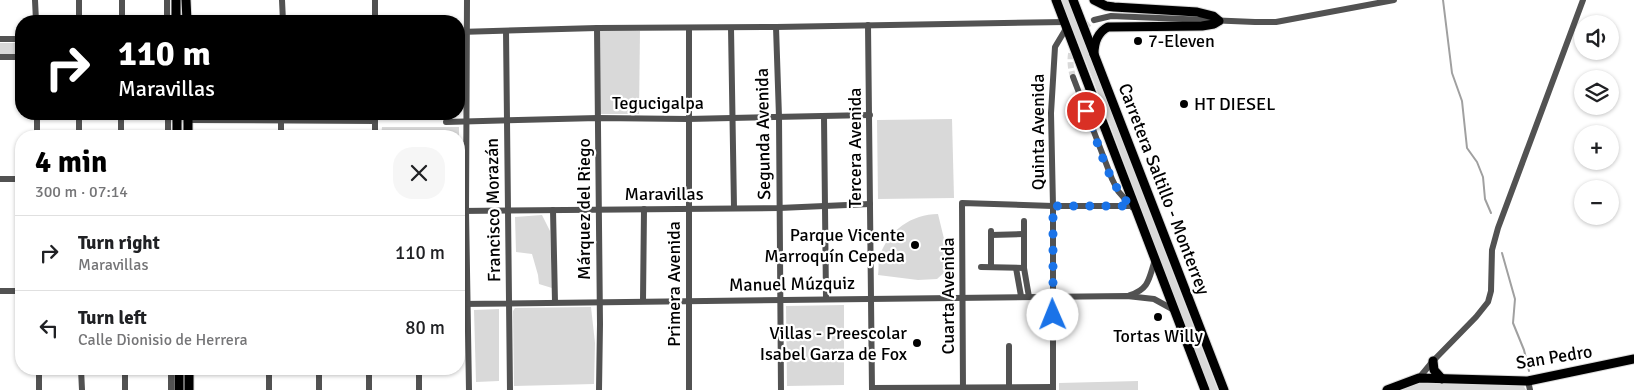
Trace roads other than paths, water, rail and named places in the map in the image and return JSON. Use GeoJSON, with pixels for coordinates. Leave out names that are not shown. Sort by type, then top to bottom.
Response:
{"type":"FeatureCollection","features":[{"type":"Feature","properties":{"kind":"main road"},"geometry":{"type":"LineString","coordinates":[[176,0],[176,15]]}},
{"type":"Feature","properties":{"kind":"main road"},"geometry":{"type":"LineString","coordinates":[[186,0],[187,15]]}},
{"type":"Feature","properties":{"kind":"main road","name":"Carretera Saltillo - Monterrey"},"geometry":{"type":"LineString","coordinates":[[1056,0],[1205,390]]}},
{"type":"Feature","properties":{"kind":"main road","name":"Carretera Saltillo - Monterrey"},"geometry":{"type":"LineString","coordinates":[[1073,0],[1224,390]]}},
{"type":"Feature","properties":{"kind":"main road"},"geometry":{"type":"LineString","coordinates":[[1094,0],[1106,6],[1114,7],[1197,12],[1213,16],[1219,21],[1202,26],[1108,27],[1097,39],[1094,46],[1095,57]]}},
{"type":"Feature","properties":{"kind":"main road","name":"San Pedro"},"geometry":{"type":"LineString","coordinates":[[1419,378],[1529,385],[1634,359]]}},
{"type":"Feature","properties":{"kind":"main road"},"geometry":{"type":"LineString","coordinates":[[1433,361],[1435,373],[1442,379]]}},
{"type":"Feature","properties":{"kind":"main road"},"geometry":{"type":"LineString","coordinates":[[179,375],[179,390]]}},
{"type":"Feature","properties":{"kind":"main road"},"geometry":{"type":"LineString","coordinates":[[189,375],[189,390]]}},
{"type":"Feature","properties":{"kind":"main road"},"geometry":{"type":"LineString","coordinates":[[1386,390],[1419,378]]}},
{"type":"Feature","properties":{"kind":"street"},"geometry":{"type":"LineString","coordinates":[[35,0],[36,15]]}},
{"type":"Feature","properties":{"kind":"street"},"geometry":{"type":"LineString","coordinates":[[79,0],[79,15]]}},
{"type":"Feature","properties":{"kind":"street"},"geometry":{"type":"LineString","coordinates":[[122,0],[122,15]]}},
{"type":"Feature","properties":{"kind":"street"},"geometry":{"type":"LineString","coordinates":[[167,0],[167,15]]}},
{"type":"Feature","properties":{"kind":"street"},"geometry":{"type":"LineString","coordinates":[[282,0],[283,15]]}},
{"type":"Feature","properties":{"kind":"street"},"geometry":{"type":"LineString","coordinates":[[375,0],[375,15]]}},
{"type":"Feature","properties":{"kind":"street","name":"Francisco Morazán"},"geometry":{"type":"LineString","coordinates":[[465,144],[467,0]]}},
{"type":"Feature","properties":{"kind":"street"},"geometry":{"type":"LineString","coordinates":[[1094,20],[1111,16],[1276,22],[1394,0]]}},
{"type":"Feature","properties":{"kind":"street"},"geometry":{"type":"LineString","coordinates":[[1419,378],[1488,302],[1492,284],[1492,250],[1498,228],[1583,0]]}},
{"type":"Feature","properties":{"kind":"street","name":"Tercera Avenida"},"geometry":{"type":"LineString","coordinates":[[868,25],[872,389]]}},
{"type":"Feature","properties":{"kind":"street"},"geometry":{"type":"LineString","coordinates":[[466,32],[597,28],[1066,25]]}},
{"type":"Feature","properties":{"kind":"street","name":"Quinta Avenida"},"geometry":{"type":"LineString","coordinates":[[1054,388],[1051,113],[1053,57],[1055,47],[1066,25]]}},
{"type":"Feature","properties":{"kind":"street","name":"Segunda Avenida"},"geometry":{"type":"LineString","coordinates":[[776,27],[779,117],[780,390]]}},
{"type":"Feature","properties":{"kind":"street","name":"Márquez del Riego"},"geometry":{"type":"LineString","coordinates":[[597,28],[599,390]]}},
{"type":"Feature","properties":{"kind":"street","name":"Primera Avenida"},"geometry":{"type":"LineString","coordinates":[[689,28],[689,390]]}},
{"type":"Feature","properties":{"kind":"street"},"geometry":{"type":"LineString","coordinates":[[731,28],[734,208]]}},
{"type":"Feature","properties":{"kind":"street","name":"Francisco Morazán"},"geometry":{"type":"LineString","coordinates":[[506,30],[510,390]]}},
{"type":"Feature","properties":{"kind":"street"},"geometry":{"type":"LineString","coordinates":[[0,39],[15,39]]}},
{"type":"Feature","properties":{"kind":"street"},"geometry":{"type":"LineString","coordinates":[[0,57],[15,57]]}},
{"type":"Feature","properties":{"kind":"street"},"geometry":{"type":"LineString","coordinates":[[1073,77],[1112,179],[1118,191],[1134,208]]}},
{"type":"Feature","properties":{"kind":"street","name":"Tegucigalpa"},"geometry":{"type":"LineString","coordinates":[[446,122],[506,119],[688,119],[870,115]]}},
{"type":"Feature","properties":{"kind":"street"},"geometry":{"type":"LineString","coordinates":[[824,117],[826,298]]}},
{"type":"Feature","properties":{"kind":"street"},"geometry":{"type":"LineString","coordinates":[[0,179],[15,179]]}},
{"type":"Feature","properties":{"kind":"street","name":"Cuarta Avenida"},"geometry":{"type":"LineString","coordinates":[[963,389],[962,203],[1053,206]]}},
{"type":"Feature","properties":{"kind":"street","name":"Maravillas"},"geometry":{"type":"LineString","coordinates":[[465,212],[779,208],[870,204]]}},
{"type":"Feature","properties":{"kind":"street"},"geometry":{"type":"LineString","coordinates":[[1053,206],[1134,208]]}},
{"type":"Feature","properties":{"kind":"street"},"geometry":{"type":"LineString","coordinates":[[643,300],[644,209]]}},
{"type":"Feature","properties":{"kind":"street"},"geometry":{"type":"LineString","coordinates":[[553,210],[555,302]]}},
{"type":"Feature","properties":{"kind":"street"},"geometry":{"type":"LineString","coordinates":[[1024,221],[1024,268],[1030,297]]}},
{"type":"Feature","properties":{"kind":"street"},"geometry":{"type":"LineString","coordinates":[[991,266],[991,233],[1024,234]]}},
{"type":"Feature","properties":{"kind":"street","name":"Francisco Morazán"},"geometry":{"type":"LineString","coordinates":[[465,258],[468,304],[469,390]]}},
{"type":"Feature","properties":{"kind":"street","name":"Manuel Múzquiz"},"geometry":{"type":"LineString","coordinates":[[1126,296],[1145,288],[1155,260]]}},
{"type":"Feature","properties":{"kind":"street"},"geometry":{"type":"LineString","coordinates":[[981,267],[1024,268]]}},
{"type":"Feature","properties":{"kind":"street"},"geometry":{"type":"LineString","coordinates":[[1016,268],[1021,296]]}},
{"type":"Feature","properties":{"kind":"street"},"geometry":{"type":"LineString","coordinates":[[0,292],[15,291]]}},
{"type":"Feature","properties":{"kind":"street","name":"Manuel Múzquiz"},"geometry":{"type":"LineString","coordinates":[[468,304],[643,300],[1126,296],[1154,299],[1174,310]]}},
{"type":"Feature","properties":{"kind":"street"},"geometry":{"type":"LineString","coordinates":[[1009,346],[1009,388]]}},
{"type":"Feature","properties":{"kind":"street"},"geometry":{"type":"LineString","coordinates":[[39,375],[39,390]]}},
{"type":"Feature","properties":{"kind":"street"},"geometry":{"type":"LineString","coordinates":[[81,375],[82,390]]}},
{"type":"Feature","properties":{"kind":"street"},"geometry":{"type":"LineString","coordinates":[[125,375],[125,390]]}},
{"type":"Feature","properties":{"kind":"street"},"geometry":{"type":"LineString","coordinates":[[171,375],[171,390]]}},
{"type":"Feature","properties":{"kind":"street"},"geometry":{"type":"LineString","coordinates":[[269,375],[270,390]]}},
{"type":"Feature","properties":{"kind":"street"},"geometry":{"type":"LineString","coordinates":[[319,375],[319,390]]}},
{"type":"Feature","properties":{"kind":"street"},"geometry":{"type":"LineString","coordinates":[[369,375],[369,390]]}},
{"type":"Feature","properties":{"kind":"street"},"geometry":{"type":"LineString","coordinates":[[419,375],[419,390]]}},
{"type":"Feature","properties":{"kind":"street"},"geometry":{"type":"LineString","coordinates":[[872,389],[1054,388]]}},
{"type":"Feature","properties":{"kind":"waterway"},"geometry":{"type":"LineString","coordinates":[[1443,0],[1452,73],[1462,101],[1467,148],[1477,162],[1483,177],[1485,199],[1491,213]]}},
{"type":"Feature","properties":{"kind":"waterway"},"geometry":{"type":"LineString","coordinates":[[1502,253],[1515,299],[1513,323],[1524,350],[1529,371]]}},
{"type":"Feature","properties":{"kind":"tunnel"},"geometry":{"type":"LineString","coordinates":[[1073,77],[1071,68],[1073,44],[1081,31],[1094,20]]}},
{"type":"Feature","properties":{"kind":"place","name":"7-Eleven"},"geometry":{"type":"Point","coordinates":[1138,41]}},
{"type":"Feature","properties":{"kind":"place","name":"HT DIESEL"},"geometry":{"type":"Point","coordinates":[1184,104]}},
{"type":"Feature","properties":{"kind":"place","name":"Parque Vicente Marroquín Cepeda"},"geometry":{"type":"Point","coordinates":[915,245]}},
{"type":"Feature","properties":{"kind":"place","name":"Tortas Willy"},"geometry":{"type":"Point","coordinates":[1158,317]}},
{"type":"Feature","properties":{"kind":"place","name":"Villas - Preescolar Isabel Garza de Fox"},"geometry":{"type":"Point","coordinates":[917,343]}}]}
